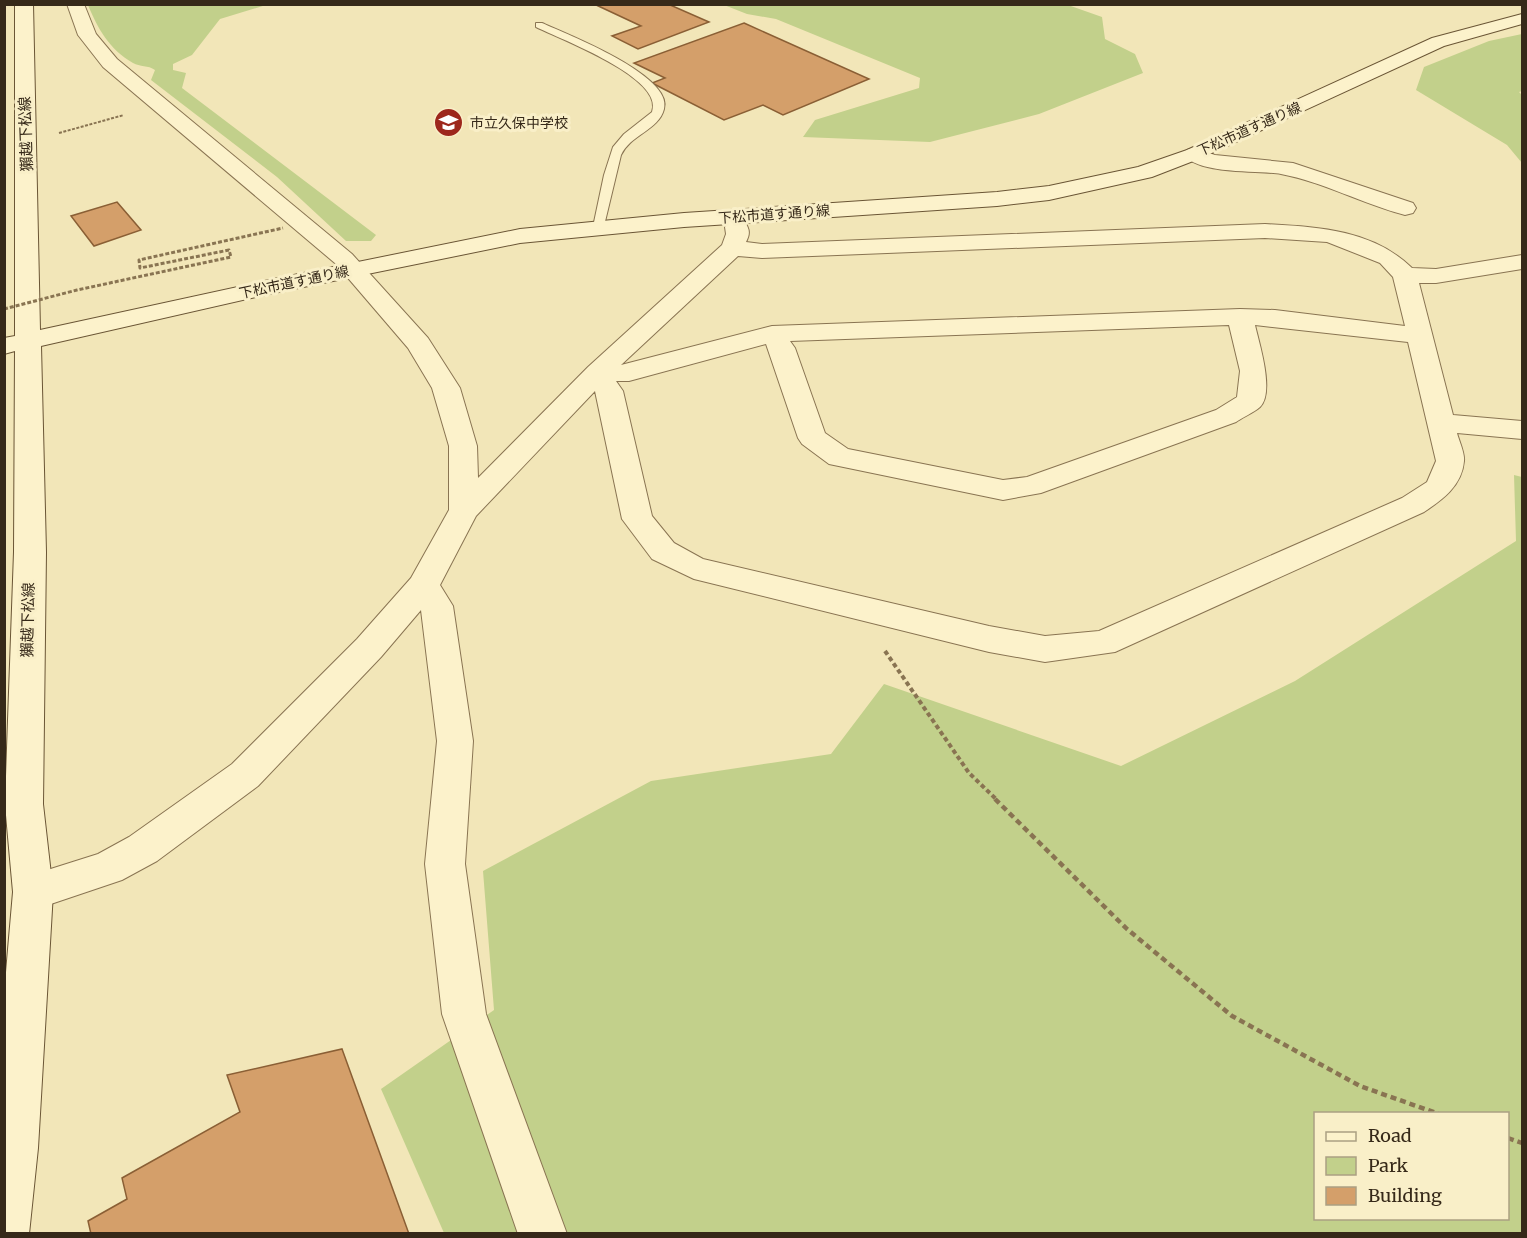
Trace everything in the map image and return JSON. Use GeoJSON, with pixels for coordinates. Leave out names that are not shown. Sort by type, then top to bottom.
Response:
{"type":"FeatureCollection","features":[{"type":"Feature","properties":{"kind":"street","name":"獺越下松線"},"geometry":{"type":"LineString","coordinates":[[5,1233],[15,1148],[33,892],[24,804],[30,552],[15,344],[26,138],[24,4]]}},
{"type":"Feature","properties":{"kind":"street"},"geometry":{"type":"LineString","coordinates":[[75,4],[87,36],[110,63],[302,222],[353,270],[419,344],[446,388],[463,446],[464,510]]}},
{"type":"Feature","properties":{"kind":"street","name":"下松市道す通り線"},"geometry":{"type":"LineString","coordinates":[[15,344],[520,236],[599,227],[997,199],[1049,193],[1144,172],[1194,154],[1438,42],[1522,19]]}},
{"type":"Feature","properties":{"kind":"street"},"geometry":{"type":"LineString","coordinates":[[1194,154],[1211,161],[1285,168],[1405,208]]}},
{"type":"Feature","properties":{"kind":"street"},"geometry":{"type":"LineString","coordinates":[[33,892],[108,868],[143,849],[245,775],[369,648],[423,586],[464,510],[597,373],[732,248],[738,234],[736,217]]}},
{"type":"Feature","properties":{"kind":"street"},"geometry":{"type":"LineString","coordinates":[[597,373],[609,391],[637,519],[663,551],[694,568],[989,639],[1045,649],[1103,643],[1413,505],[1439,488],[1450,461],[1405,275],[1389,258],[1331,234],[1265,231],[762,251],[732,248]]}},
{"type":"Feature","properties":{"kind":"street"},"geometry":{"type":"LineString","coordinates":[[1405,275],[1436,276],[1522,262]]}},
{"type":"Feature","properties":{"kind":"street"},"geometry":{"type":"LineString","coordinates":[[597,373],[629,373],[772,334],[1240,317],[1275,318],[1421,336]]}},
{"type":"Feature","properties":{"kind":"street"},"geometry":{"type":"LineString","coordinates":[[772,334],[782,348],[812,438],[839,457],[1003,490],[1031,486],[1226,416],[1250,401],[1253,372],[1240,317]]}},
{"type":"Feature","properties":{"kind":"street"},"geometry":{"type":"LineString","coordinates":[[1442,423],[1522,430]]}},
{"type":"Feature","properties":{"kind":"street"},"geometry":{"type":"LineString","coordinates":[[423,586],[437,606],[455,741],[445,864],[464,1014],[543,1233]]}},
{"type":"Feature","properties":{"kind":"lane"},"geometry":{"type":"LineString","coordinates":[[539,25],[642,77],[657,94],[660,105],[656,117],[628,135],[618,147],[599,227]]}},
{"type":"Feature","properties":{"kind":"path"},"geometry":{"type":"LineString","coordinates":[[26,138],[53,134],[160,105]]}},
{"type":"Feature","properties":{"kind":"path"},"geometry":{"type":"LineString","coordinates":[[4,309],[77,290],[231,257],[229,250],[140,268],[139,260],[284,228]]}},
{"type":"Feature","properties":{"kind":"path"},"geometry":{"type":"LineString","coordinates":[[857,607],[909,690],[969,773],[1127,929],[1232,1016],[1360,1086],[1436,1112]]}},
{"type":"Feature","properties":{"kind":"green space"},"geometry":{"type":"Polygon","coordinates":[[[88,5],[266,5],[220,19],[192,55],[173,64],[173,70],[186,73],[182,88],[376,235],[371,241],[346,241],[277,177],[151,80],[155,70],[133,63],[117,51],[100,30],[88,5]]]}},
{"type":"Feature","properties":{"kind":"green space"},"geometry":{"type":"Polygon","coordinates":[[[724,5],[1068,5],[1102,17],[1105,39],[1135,54],[1143,73],[1039,114],[930,142],[803,137],[815,120],[919,88],[920,78],[776,19],[747,14],[724,5]]]}},
{"type":"Feature","properties":{"kind":"green space"},"geometry":{"type":"Polygon","coordinates":[[[1522,34],[1522,91],[1519,92],[1522,95],[1522,163],[1507,145],[1416,90],[1424,67],[1489,41],[1522,34]]]}},
{"type":"Feature","properties":{"kind":"green space"},"geometry":{"type":"Polygon","coordinates":[[[1514,475],[1522,477],[1522,1233],[444,1233],[381,1089],[494,1010],[483,871],[651,781],[831,754],[884,684],[1121,766],[1295,681],[1516,541],[1514,475]]]}},
{"type":"Feature","properties":{"kind":"building"},"geometry":{"type":"Polygon","coordinates":[[[594,4],[668,4],[709,22],[638,49],[612,36],[641,26],[594,4]]]}},
{"type":"Feature","properties":{"kind":"building"},"geometry":{"type":"Polygon","coordinates":[[[744,23],[869,79],[783,115],[763,105],[724,120],[652,83],[665,78],[634,63],[744,23]]]}},
{"type":"Feature","properties":{"kind":"building"},"geometry":{"type":"Polygon","coordinates":[[[117,202],[141,230],[94,246],[71,216],[117,202]]]}},
{"type":"Feature","properties":{"kind":"building"},"geometry":{"type":"Polygon","coordinates":[[[342,1049],[409,1234],[91,1234],[88,1221],[127,1199],[122,1178],[240,1112],[227,1075],[342,1049]]]}},
{"type":"Feature","properties":{"kind":"place","name":"市立久保中学校"},"geometry":{"type":"Point","coordinates":[449,123]}}]}
